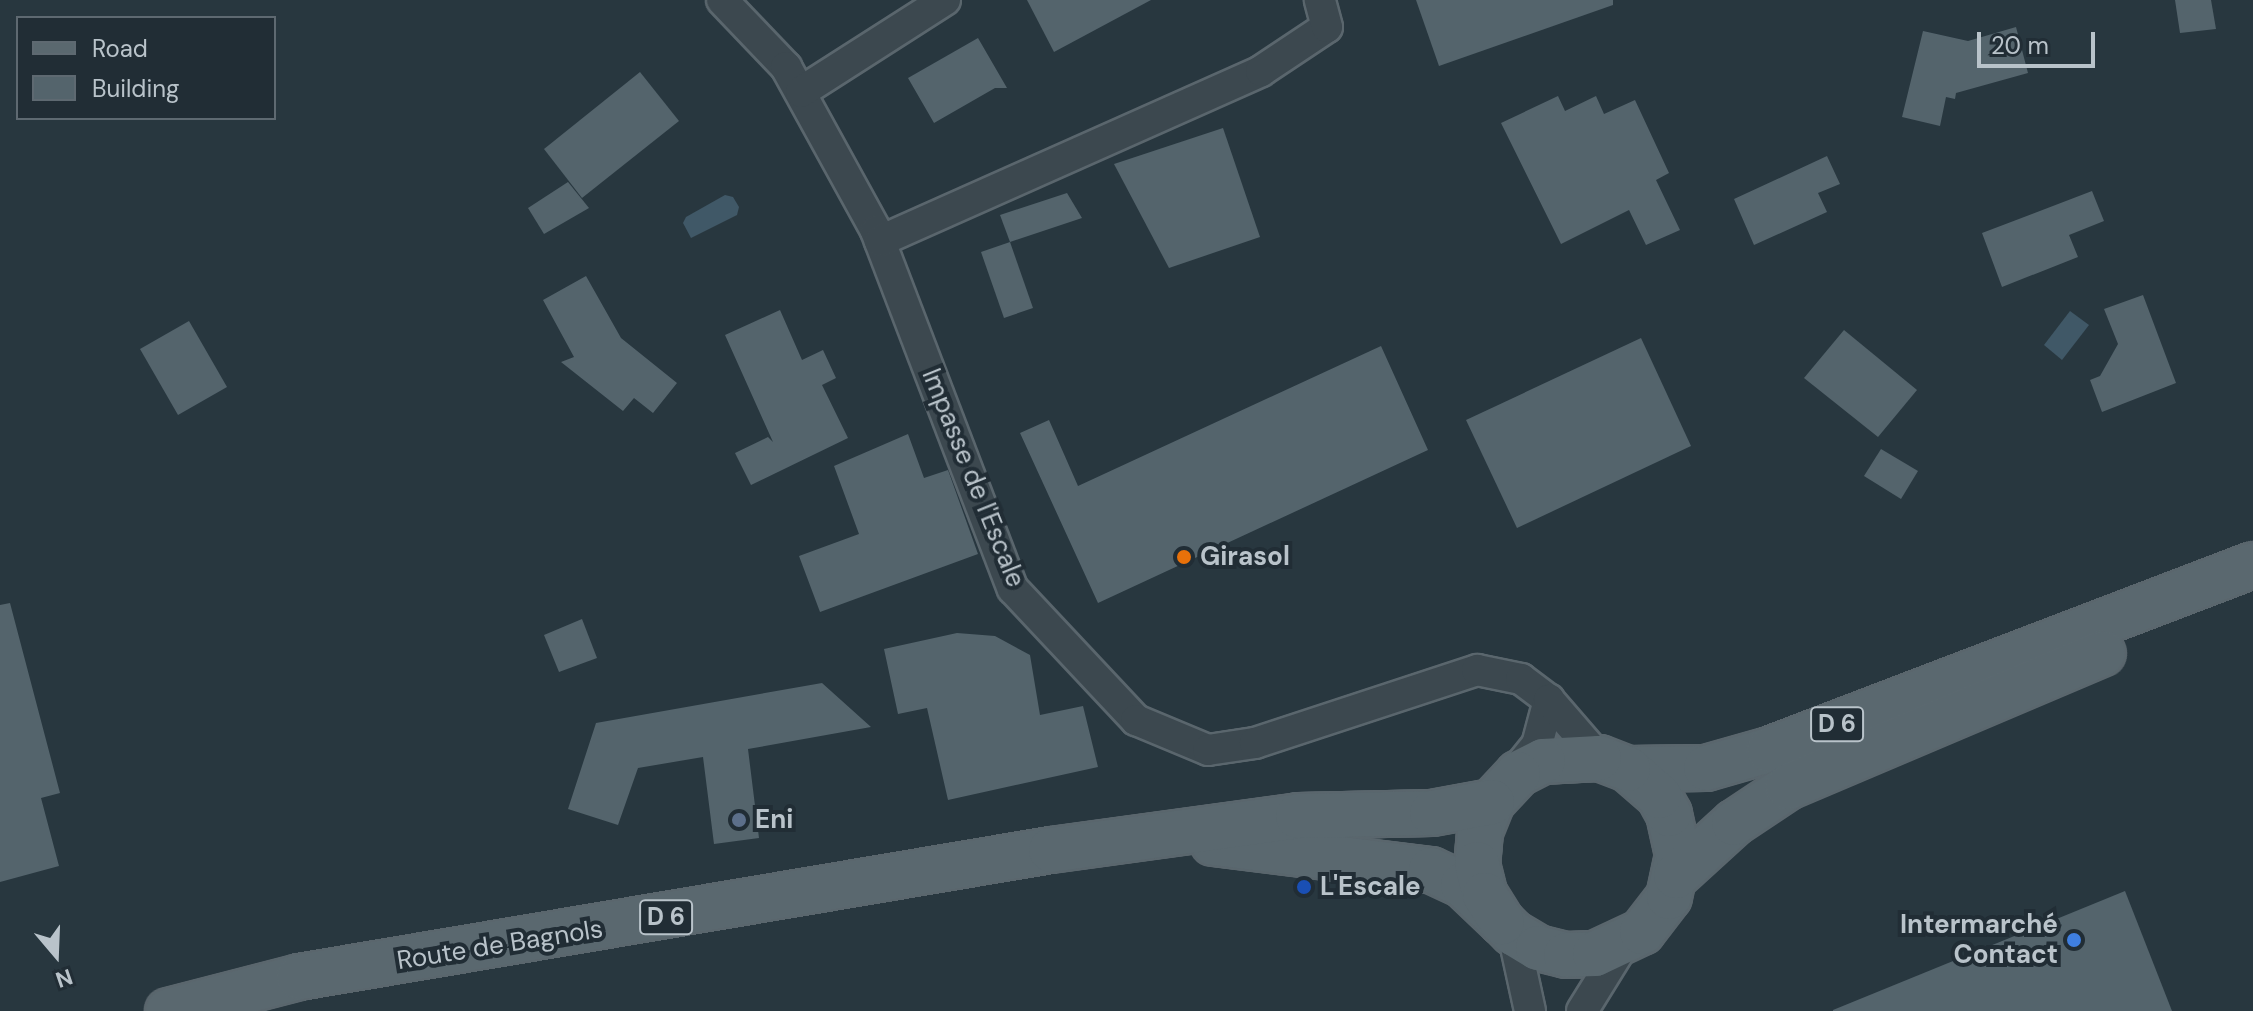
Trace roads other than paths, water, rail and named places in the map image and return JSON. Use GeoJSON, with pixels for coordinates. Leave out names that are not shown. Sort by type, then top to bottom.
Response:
{"type":"FeatureCollection","features":[{"type":"Feature","properties":{"kind":"main road","name":"D 6"},"geometry":{"type":"LineString","coordinates":[[1676,876],[1734,823],[1788,787],[2044,660],[2253,565]]}},
{"type":"Feature","properties":{"kind":"main road","name":"D 6"},"geometry":{"type":"LineString","coordinates":[[1614,763],[1706,768],[2253,592]]}},
{"type":"Feature","properties":{"kind":"main road"},"geometry":{"type":"LineString","coordinates":[[1543,761],[1614,763],[1645,781],[1669,814],[1675,834],[1676,876],[1657,916],[1623,945],[1595,954],[1566,955],[1538,948],[1508,928],[1485,895],[1477,864],[1480,832],[1495,798],[1518,774],[1543,761]]}},
{"type":"Feature","properties":{"kind":"main road","name":"D 6"},"geometry":{"type":"LineString","coordinates":[[1167,838],[1298,816],[1432,813],[1495,798]]}},
{"type":"Feature","properties":{"kind":"main road","name":"D 6"},"geometry":{"type":"LineString","coordinates":[[1167,838],[1431,870],[1463,885],[1508,928]]}},
{"type":"Feature","properties":{"kind":"main road","name":"Route de Bagnols"},"geometry":{"type":"LineString","coordinates":[[168,1011],[299,977],[1037,852],[1167,838]]}},
{"type":"Feature","properties":{"kind":"street","name":"Impasse de l'Escale"},"geometry":{"type":"LineString","coordinates":[[722,0],[786,67],[880,241],[1013,589],[1136,720],[1208,750],[1255,743],[1477,670],[1521,679],[1549,700],[1614,763]]}},
{"type":"Feature","properties":{"kind":"street"},"geometry":{"type":"LineString","coordinates":[[801,92],[945,0]]}},
{"type":"Feature","properties":{"kind":"street"},"geometry":{"type":"LineString","coordinates":[[880,241],[1261,71],[1327,27],[1320,0]]}},
{"type":"Feature","properties":{"kind":"street"},"geometry":{"type":"LineString","coordinates":[[1495,798],[1537,745],[1549,700]]}},
{"type":"Feature","properties":{"kind":"street"},"geometry":{"type":"LineString","coordinates":[[1508,928],[1530,1011]]}},
{"type":"Feature","properties":{"kind":"street"},"geometry":{"type":"LineString","coordinates":[[1582,1011],[1623,945]]}},
{"type":"Feature","properties":{"kind":"water"},"geometry":{"type":"Polygon","coordinates":[[[725,195],[733,197],[739,207],[737,215],[691,238],[683,223],[686,217],[725,195]]]}},
{"type":"Feature","properties":{"kind":"water"},"geometry":{"type":"Polygon","coordinates":[[[2070,311],[2089,325],[2062,360],[2044,345],[2070,311]]]}},
{"type":"Feature","properties":{"kind":"place","name":"Girasol"},"geometry":{"type":"Point","coordinates":[1184,557]}},
{"type":"Feature","properties":{"kind":"place","name":"Eni"},"geometry":{"type":"Point","coordinates":[739,820]}},
{"type":"Feature","properties":{"kind":"place","name":"L'Escale"},"geometry":{"type":"Point","coordinates":[1304,887]}},
{"type":"Feature","properties":{"kind":"place","name":"Intermarché Contact"},"geometry":{"type":"Point","coordinates":[2074,940]}}]}
